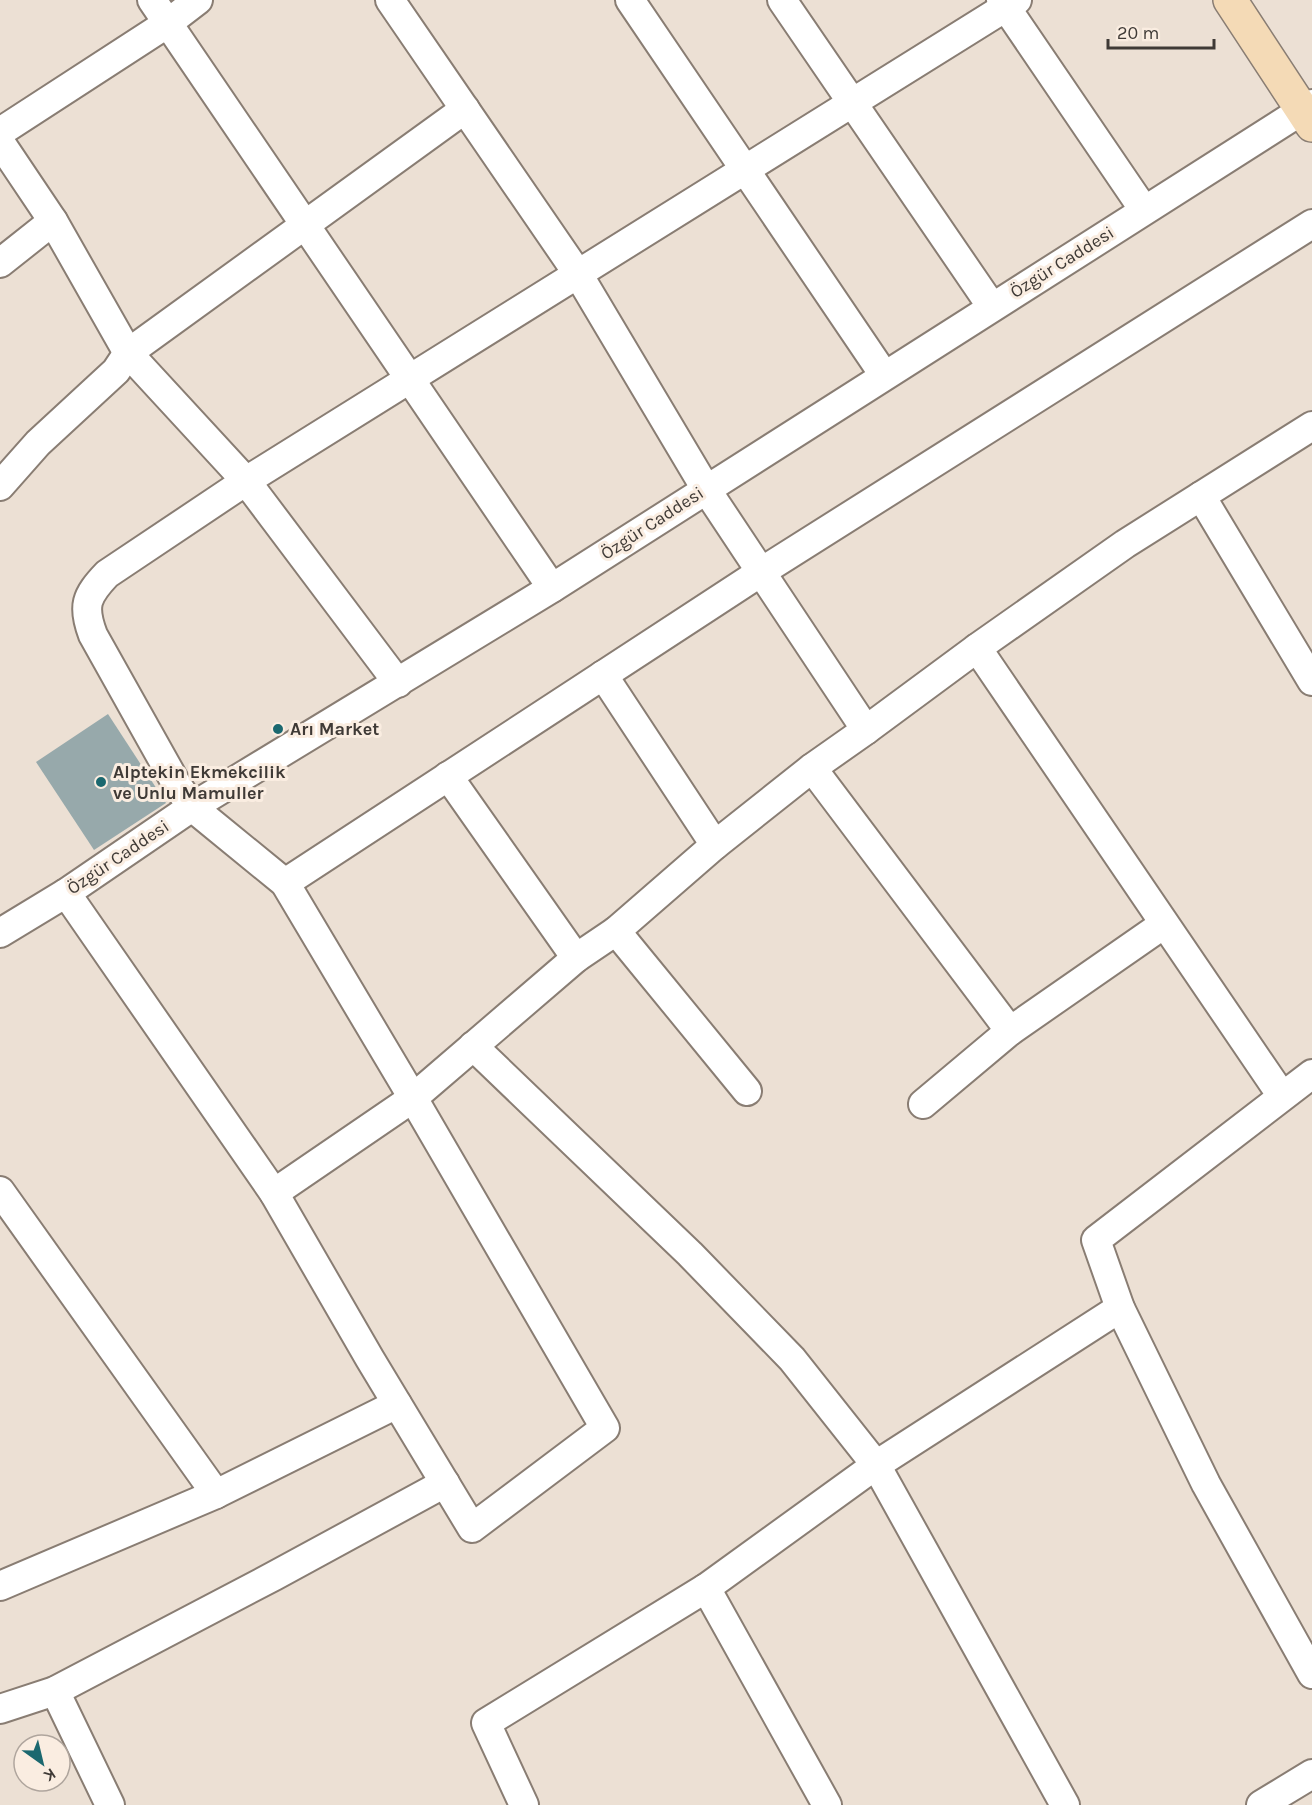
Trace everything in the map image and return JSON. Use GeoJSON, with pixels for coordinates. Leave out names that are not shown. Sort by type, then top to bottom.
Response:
{"type":"FeatureCollection","features":[{"type":"Feature","properties":{"kind":"main road"},"geometry":{"type":"LineString","coordinates":[[1230,0],[1309,113]]}},
{"type":"Feature","properties":{"kind":"street"},"geometry":{"type":"LineString","coordinates":[[0,132],[160,11],[198,0]]}},
{"type":"Feature","properties":{"kind":"street"},"geometry":{"type":"LineString","coordinates":[[390,0],[578,274],[706,489],[866,730]]}},
{"type":"Feature","properties":{"kind":"street"},"geometry":{"type":"LineString","coordinates":[[630,0],[885,375]]}},
{"type":"Feature","properties":{"kind":"street"},"geometry":{"type":"LineString","coordinates":[[782,0],[992,307]]}},
{"type":"Feature","properties":{"kind":"street"},"geometry":{"type":"LineString","coordinates":[[66,893],[274,1193],[472,1528],[605,1428],[285,883],[192,807],[177,785],[93,635],[87,618],[88,603],[94,588],[107,574],[246,481],[852,103],[1008,2],[1144,210]]}},
{"type":"Feature","properties":{"kind":"street"},"geometry":{"type":"LineString","coordinates":[[160,11],[552,588]]}},
{"type":"Feature","properties":{"kind":"street"},"geometry":{"type":"LineString","coordinates":[[0,486],[38,443],[116,371],[128,353],[465,109]]}},
{"type":"Feature","properties":{"kind":"street","name":"Özgür Caddesi"},"geometry":{"type":"LineString","coordinates":[[0,933],[66,893],[192,807],[552,588],[1144,210],[1309,113]]}},
{"type":"Feature","properties":{"kind":"street"},"geometry":{"type":"LineString","coordinates":[[0,142],[53,221],[128,353],[246,481],[398,683]]}},
{"type":"Feature","properties":{"kind":"street"},"geometry":{"type":"LineString","coordinates":[[0,262],[53,221]]}},
{"type":"Feature","properties":{"kind":"street"},"geometry":{"type":"LineString","coordinates":[[285,883],[761,572],[1312,224]]}},
{"type":"Feature","properties":{"kind":"street"},"geometry":{"type":"LineString","coordinates":[[274,1193],[413,1098],[576,958],[616,931],[715,846],[812,768],[1125,544],[1312,426]]}},
{"type":"Feature","properties":{"kind":"street"},"geometry":{"type":"LineString","coordinates":[[1201,496],[1304,649],[1312,681]]}},
{"type":"Feature","properties":{"kind":"street"},"geometry":{"type":"LineString","coordinates":[[977,648],[1282,1096]]}},
{"type":"Feature","properties":{"kind":"street"},"geometry":{"type":"LineString","coordinates":[[603,675],[715,846]]}},
{"type":"Feature","properties":{"kind":"street"},"geometry":{"type":"LineString","coordinates":[[812,768],[1010,1031]]}},
{"type":"Feature","properties":{"kind":"street"},"geometry":{"type":"LineString","coordinates":[[448,776],[576,958]]}},
{"type":"Feature","properties":{"kind":"street"},"geometry":{"type":"LineString","coordinates":[[923,1104],[1010,1031],[1164,924]]}},
{"type":"Feature","properties":{"kind":"street"},"geometry":{"type":"LineString","coordinates":[[616,931],[747,1091]]}},
{"type":"Feature","properties":{"kind":"street"},"geometry":{"type":"LineString","coordinates":[[473,1046],[690,1254],[792,1359],[876,1465],[1065,1805]]}},
{"type":"Feature","properties":{"kind":"street"},"geometry":{"type":"LineString","coordinates":[[1312,1074],[1096,1240],[1120,1308],[1206,1484],[1312,1674]]}},
{"type":"Feature","properties":{"kind":"street"},"geometry":{"type":"LineString","coordinates":[[0,1191],[216,1494]]}},
{"type":"Feature","properties":{"kind":"street"},"geometry":{"type":"LineString","coordinates":[[524,1805],[486,1723],[706,1588],[876,1465],[1120,1308]]}},
{"type":"Feature","properties":{"kind":"street"},"geometry":{"type":"LineString","coordinates":[[0,1586],[216,1494],[397,1404]]}},
{"type":"Feature","properties":{"kind":"street"},"geometry":{"type":"LineString","coordinates":[[0,1708],[55,1691],[445,1483]]}},
{"type":"Feature","properties":{"kind":"street"},"geometry":{"type":"LineString","coordinates":[[706,1588],[827,1805]]}},
{"type":"Feature","properties":{"kind":"street"},"geometry":{"type":"LineString","coordinates":[[55,1691],[110,1805]]}},
{"type":"Feature","properties":{"kind":"street"},"geometry":{"type":"LineString","coordinates":[[1261,1805],[1312,1774]]}},
{"type":"Feature","properties":{"kind":"building","name":"Alptekin Ekmekcilik ve Unlu Mamuller"},"geometry":{"type":"Polygon","coordinates":[[[108,714],[166,803],[94,850],[36,762],[108,714]]]}},
{"type":"Feature","properties":{"kind":"place","name":"Arı Market"},"geometry":{"type":"Point","coordinates":[278,729]}},
{"type":"Feature","properties":{"kind":"place","name":"Alptekin Ekmekcilik ve Unlu Mamuller"},"geometry":{"type":"Point","coordinates":[101,782]}}]}
